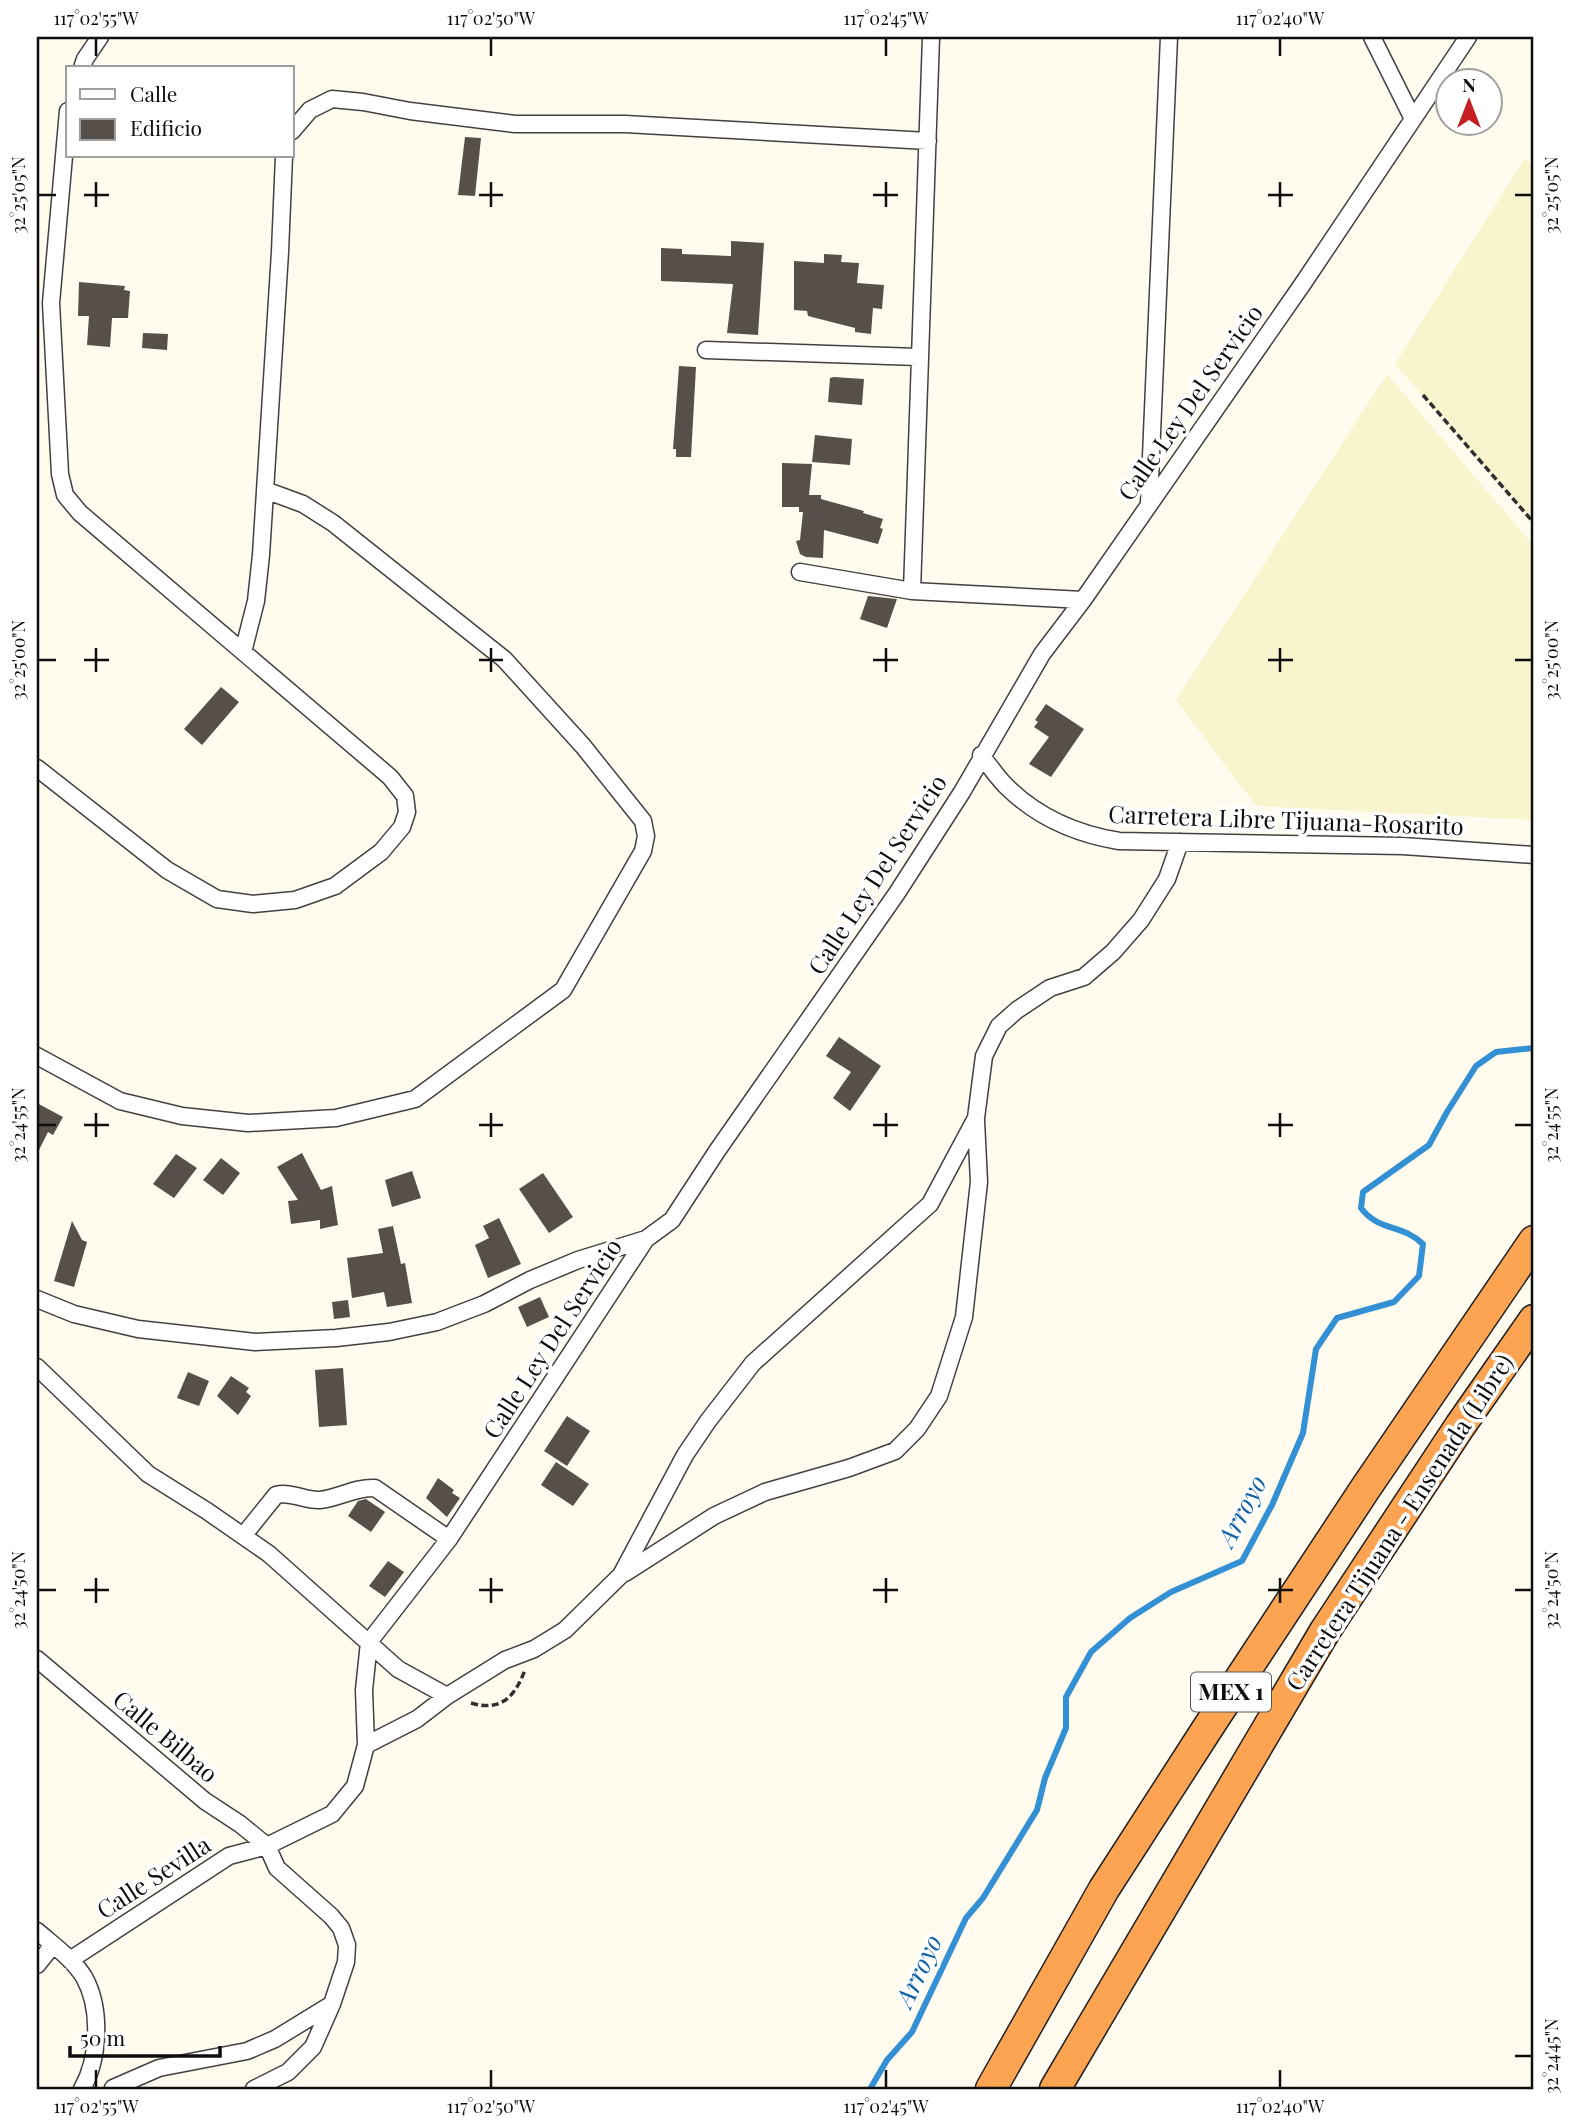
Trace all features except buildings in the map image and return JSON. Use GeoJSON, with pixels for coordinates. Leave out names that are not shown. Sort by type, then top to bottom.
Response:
{"type":"FeatureCollection","features":[{"type":"Feature","properties":{"kind":"highway","name":"Carretera Tijuana - Ensenada (Libre)"},"geometry":{"type":"LineString","coordinates":[[991,2089],[1104,1889],[1364,1489],[1534,1241]]}},
{"type":"Feature","properties":{"kind":"highway","name":"Carretera Tijuana - Ensenada (Libre)"},"geometry":{"type":"LineString","coordinates":[[1055,2089],[1325,1631],[1460,1426],[1534,1320]]}},
{"type":"Feature","properties":{"kind":"street"},"geometry":{"type":"LineString","coordinates":[[83,66],[100,37]]}},
{"type":"Feature","properties":{"kind":"street"},"geometry":{"type":"LineString","coordinates":[[912,591],[931,37]]}},
{"type":"Feature","properties":{"kind":"street"},"geometry":{"type":"LineString","coordinates":[[1149,503],[1169,37]]}},
{"type":"Feature","properties":{"kind":"street"},"geometry":{"type":"LineString","coordinates":[[1372,37],[1413,119]]}},
{"type":"Feature","properties":{"kind":"street","name":"Calle Ley Del Servicio"},"geometry":{"type":"LineString","coordinates":[[369,1642],[449,1539],[646,1239],[672,1220],[897,893],[962,792],[981,755],[1042,654],[1083,600],[1304,282],[1468,37]]}},
{"type":"Feature","properties":{"kind":"street"},"geometry":{"type":"LineString","coordinates":[[294,129],[310,110],[332,99],[515,124],[625,124],[928,141]]}},
{"type":"Feature","properties":{"kind":"street"},"geometry":{"type":"LineString","coordinates":[[37,768],[166,870],[217,899],[253,904],[295,900],[335,886],[381,852],[402,827],[407,812],[405,796],[390,777],[80,513],[65,495],[60,474],[51,303],[66,134]]}},
{"type":"Feature","properties":{"kind":"street"},"geometry":{"type":"LineString","coordinates":[[243,652],[256,601],[281,252],[284,158]]}},
{"type":"Feature","properties":{"kind":"street"},"geometry":{"type":"LineString","coordinates":[[706,350],[918,357]]}},
{"type":"Feature","properties":{"kind":"street"},"geometry":{"type":"LineString","coordinates":[[37,1056],[120,1101],[182,1116],[248,1123],[336,1118],[415,1099],[563,990],[643,851],[646,836],[643,821],[583,746],[504,659],[333,523],[303,504],[265,490]]}},
{"type":"Feature","properties":{"kind":"street"},"geometry":{"type":"LineString","coordinates":[[800,572],[912,591],[1083,600]]}},
{"type":"Feature","properties":{"kind":"street","name":"Carretera Libre Tijuana-Rosarito"},"geometry":{"type":"LineString","coordinates":[[981,755],[1006,786],[1062,826],[1091,836],[1119,841],[1403,846],[1534,855]]}},
{"type":"Feature","properties":{"kind":"street"},"geometry":{"type":"LineString","coordinates":[[369,1642],[364,1690],[366,1745],[417,1719],[447,1696],[505,1660],[534,1649],[565,1630],[621,1575],[714,1516],[765,1492],[849,1468],[895,1451],[917,1429],[939,1396],[964,1317],[979,1182],[976,1118],[984,1056],[999,1026],[1017,1010],[1050,988],[1084,977],[1113,952],[1141,920],[1167,878],[1180,842]]}},
{"type":"Feature","properties":{"kind":"street"},"geometry":{"type":"LineString","coordinates":[[621,1575],[685,1455],[753,1363],[930,1205],[976,1118]]}},
{"type":"Feature","properties":{"kind":"street"},"geometry":{"type":"LineString","coordinates":[[37,1299],[74,1314],[138,1329],[255,1342],[336,1338],[389,1332],[437,1322],[484,1304],[530,1279],[578,1260],[646,1239]]}},
{"type":"Feature","properties":{"kind":"street"},"geometry":{"type":"LineString","coordinates":[[37,1367],[148,1474],[268,1554],[398,1669],[447,1696]]}},
{"type":"Feature","properties":{"kind":"street"},"geometry":{"type":"LineString","coordinates":[[243,1536],[276,1494],[285,1492],[299,1498],[318,1500],[336,1497],[362,1487],[374,1488],[449,1539]]}},
{"type":"Feature","properties":{"kind":"street","name":"Calle Bilbao"},"geometry":{"type":"LineString","coordinates":[[37,1659],[205,1801],[267,1846],[277,1868],[341,1928],[347,1945],[346,1962],[332,2004],[313,2047],[288,2072],[254,2089]]}},
{"type":"Feature","properties":{"kind":"street","name":"Calle Sevilla"},"geometry":{"type":"LineString","coordinates":[[70,1960],[229,1856],[267,1846],[332,1814],[355,1786],[366,1745]]}},
{"type":"Feature","properties":{"kind":"street"},"geometry":{"type":"LineString","coordinates":[[37,1931],[70,1960],[84,1978],[93,1999],[96,2052],[91,2074],[82,2089]]}},
{"type":"Feature","properties":{"kind":"street"},"geometry":{"type":"LineString","coordinates":[[37,1965],[53,1945]]}},
{"type":"Feature","properties":{"kind":"street"},"geometry":{"type":"LineString","coordinates":[[114,2089],[159,2068],[247,2051],[275,2039],[332,2004]]}},
{"type":"Feature","properties":{"kind":"path"},"geometry":{"type":"LineString","coordinates":[[1423,395],[1534,523]]}},
{"type":"Feature","properties":{"kind":"path"},"geometry":{"type":"LineString","coordinates":[[447,1696],[478,1705],[508,1700],[517,1690],[534,1649]]}},
{"type":"Feature","properties":{"kind":"shaded area"},"geometry":{"type":"Polygon","coordinates":[[[1525,158],[1534,168],[1534,523],[1395,364],[1525,158]]]}},
{"type":"Feature","properties":{"kind":"shaded area"},"geometry":{"type":"Polygon","coordinates":[[[1387,374],[1534,546],[1534,820],[1256,806],[1176,700],[1387,374]]]}},
{"type":"Feature","properties":{"kind":"waterway","name":"Arroyo"},"geometry":{"type":"LineString","coordinates":[[870,2089],[887,2060],[912,2032],[966,1918],[983,1898],[1037,1810],[1045,1778],[1066,1728],[1066,1697],[1091,1652],[1130,1618],[1171,1592],[1242,1561],[1272,1505],[1303,1433],[1316,1349],[1337,1318],[1394,1302],[1419,1276],[1423,1244],[1415,1237],[1368,1216],[1361,1208],[1363,1192],[1429,1145],[1476,1066],[1496,1052],[1534,1048]]}}]}
